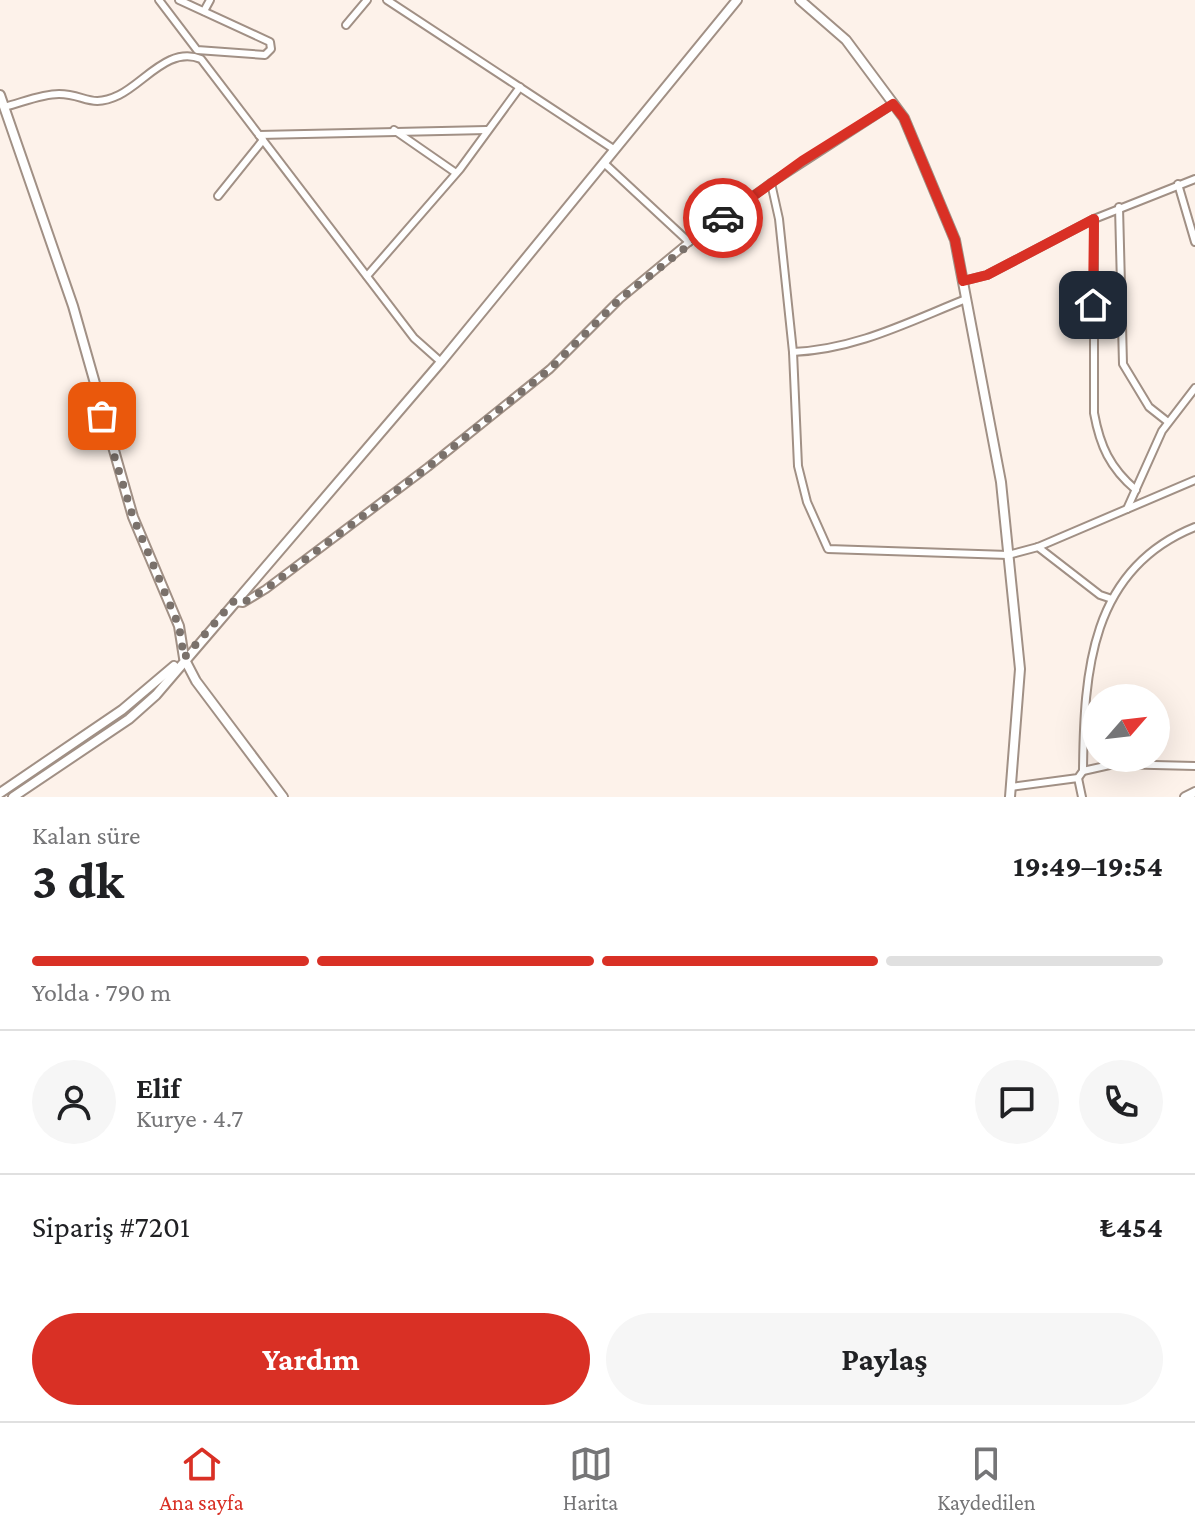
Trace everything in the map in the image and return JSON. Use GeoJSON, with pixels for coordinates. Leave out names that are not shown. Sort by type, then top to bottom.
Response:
{"type":"FeatureCollection","features":[{"type":"Feature","properties":{"kind":"street"},"geometry":{"type":"LineString","coordinates":[[159,0],[197,50],[265,55],[271,49],[270,42],[179,0]]}},
{"type":"Feature","properties":{"kind":"street"},"geometry":{"type":"LineString","coordinates":[[204,11],[210,0]]}},
{"type":"Feature","properties":{"kind":"street"},"geometry":{"type":"LineString","coordinates":[[346,25],[367,0]]}},
{"type":"Feature","properties":{"kind":"street"},"geometry":{"type":"LineString","coordinates":[[387,0],[615,150]]}},
{"type":"Feature","properties":{"kind":"street"},"geometry":{"type":"LineString","coordinates":[[13,797],[129,719],[156,695],[184,658],[441,362],[737,0]]}},
{"type":"Feature","properties":{"kind":"street"},"geometry":{"type":"LineString","coordinates":[[800,0],[846,40],[904,118],[955,240],[1001,482],[1020,669],[1010,797]]}},
{"type":"Feature","properties":{"kind":"street"},"geometry":{"type":"LineString","coordinates":[[4,107],[61,94],[99,102],[121,94],[172,59],[191,55],[201,59],[414,338],[441,362]]}},
{"type":"Feature","properties":{"kind":"street"},"geometry":{"type":"LineString","coordinates":[[367,276],[456,173],[520,87]]}},
{"type":"Feature","properties":{"kind":"street"},"geometry":{"type":"LineString","coordinates":[[0,95],[73,306],[133,517],[179,626],[184,658],[196,681],[283,797]]}},
{"type":"Feature","properties":{"kind":"street"},"geometry":{"type":"LineString","coordinates":[[234,601],[243,603],[266,589],[428,467],[550,369],[620,299],[689,242],[771,183],[893,104]]}},
{"type":"Feature","properties":{"kind":"street"},"geometry":{"type":"LineString","coordinates":[[261,137],[394,130],[487,130]]}},
{"type":"Feature","properties":{"kind":"street"},"geometry":{"type":"LineString","coordinates":[[394,130],[456,173]]}},
{"type":"Feature","properties":{"kind":"street"},"geometry":{"type":"LineString","coordinates":[[218,196],[261,137]]}},
{"type":"Feature","properties":{"kind":"street"},"geometry":{"type":"LineString","coordinates":[[604,163],[689,242]]}},
{"type":"Feature","properties":{"kind":"street"},"geometry":{"type":"LineString","coordinates":[[963,281],[987,275],[1119,207],[1195,179]]}},
{"type":"Feature","properties":{"kind":"street"},"geometry":{"type":"LineString","coordinates":[[771,183],[779,219],[793,352],[798,466],[824,545],[828,549],[1008,555],[1038,547],[1195,480]]}},
{"type":"Feature","properties":{"kind":"street"},"geometry":{"type":"LineString","coordinates":[[1178,184],[1195,242]]}},
{"type":"Feature","properties":{"kind":"street"},"geometry":{"type":"LineString","coordinates":[[1119,207],[1123,364],[1149,407],[1168,422]]}},
{"type":"Feature","properties":{"kind":"street"},"geometry":{"type":"LineString","coordinates":[[1094,219],[1094,413],[1099,440],[1116,473],[1136,490]]}},
{"type":"Feature","properties":{"kind":"street"},"geometry":{"type":"LineString","coordinates":[[793,352],[846,346],[878,337],[966,299]]}},
{"type":"Feature","properties":{"kind":"street"},"geometry":{"type":"LineString","coordinates":[[1127,509],[1168,422],[1195,388]]}},
{"type":"Feature","properties":{"kind":"street"},"geometry":{"type":"LineString","coordinates":[[1082,797],[1080,774],[1094,643],[1112,599],[1135,564],[1151,549],[1195,527]]}},
{"type":"Feature","properties":{"kind":"street"},"geometry":{"type":"LineString","coordinates":[[1038,547],[1100,595],[1112,599]]}},
{"type":"Feature","properties":{"kind":"street"},"geometry":{"type":"LineString","coordinates":[[0,793],[122,710],[184,658]]}},
{"type":"Feature","properties":{"kind":"street"},"geometry":{"type":"LineString","coordinates":[[1011,787],[1114,764],[1195,766]]}},
{"type":"Feature","properties":{"kind":"street"},"geometry":{"type":"LineString","coordinates":[[1185,797],[1195,792]]}},
{"type":"Feature","properties":{"kind":"way so far"},"geometry":{"type":"LineString","coordinates":[[102,416],[133,517],[179,626],[184,658],[234,601],[243,603],[266,589],[428,467],[550,369],[620,299],[723,218]]}},
{"type":"Feature","properties":{"kind":"route"},"geometry":{"type":"LineString","coordinates":[[723,218],[802,161],[893,104],[904,118],[955,240],[963,281],[987,275],[1094,219],[1093,305]]}}]}
